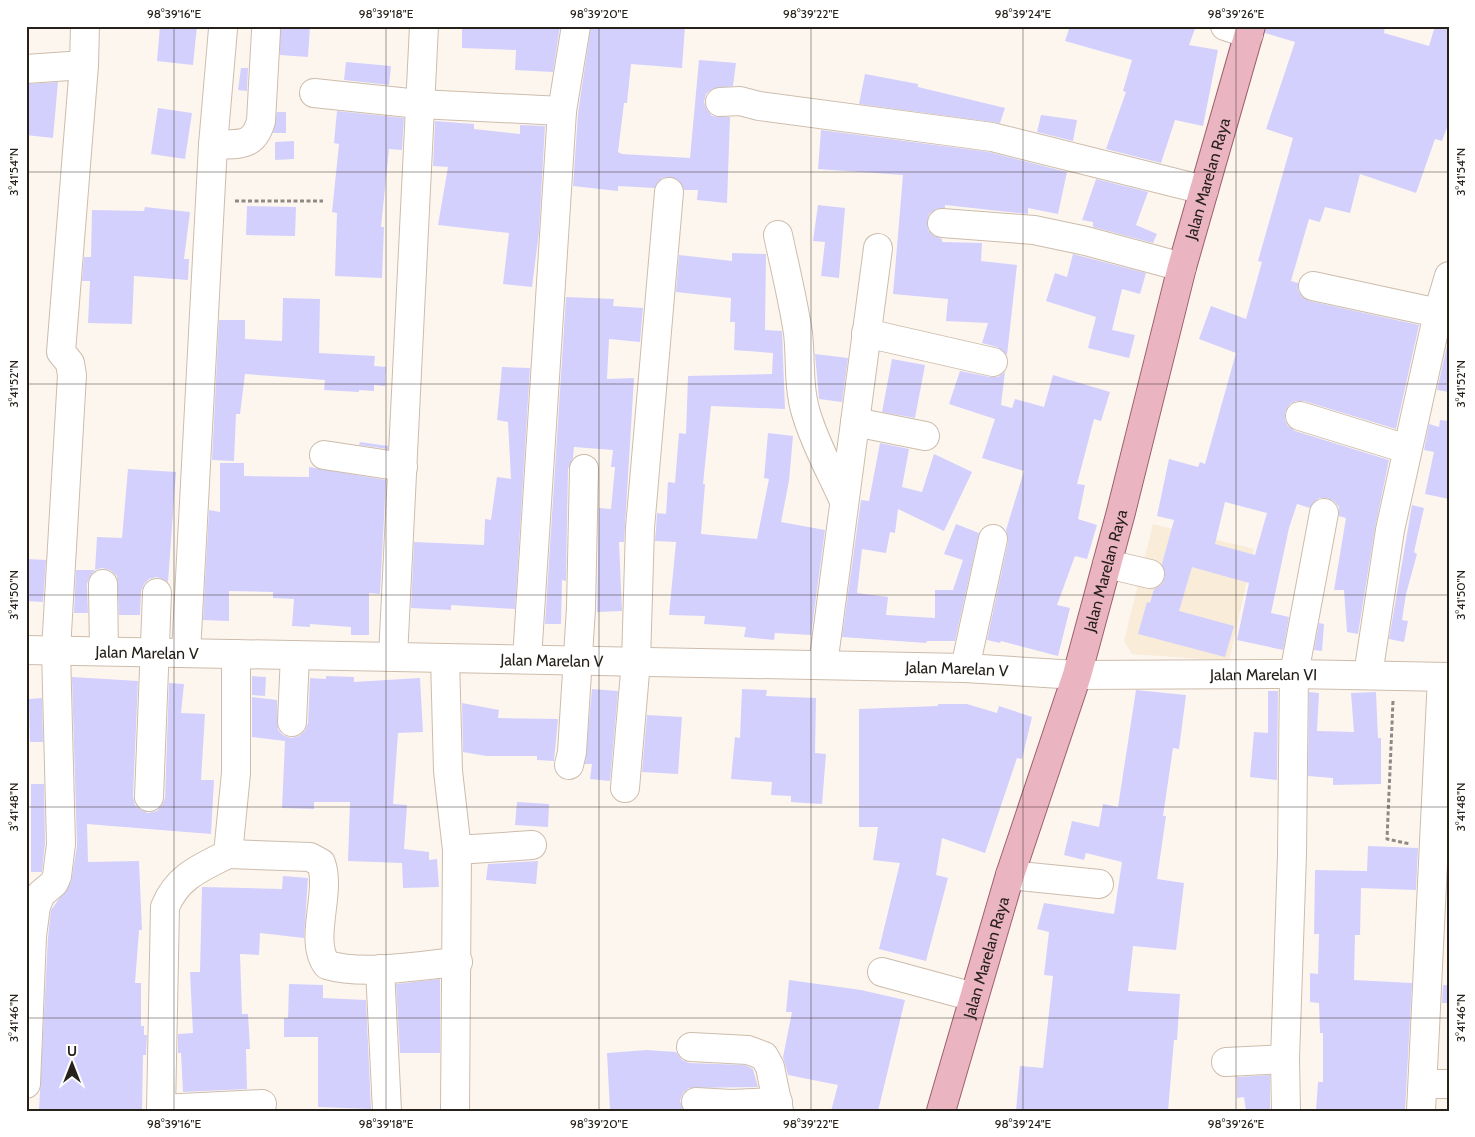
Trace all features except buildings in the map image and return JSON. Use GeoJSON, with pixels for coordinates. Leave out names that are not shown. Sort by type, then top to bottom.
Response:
{"type":"FeatureCollection","features":[{"type":"Feature","properties":{"kind":"main road","name":"Jalan Marelan Raya"},"geometry":{"type":"LineString","coordinates":[[941,1111],[1010,875],[1077,675],[1182,267],[1204,190],[1242,29]]}},
{"type":"Feature","properties":{"kind":"street"},"geometry":{"type":"LineString","coordinates":[[26,1084],[32,936],[36,906],[41,894],[54,883],[57,876],[61,844],[56,650],[72,376],[70,363],[61,352],[84,65],[84,26]]}},
{"type":"Feature","properties":{"kind":"street"},"geometry":{"type":"LineString","coordinates":[[393,657],[424,26]]}},
{"type":"Feature","properties":{"kind":"street"},"geometry":{"type":"LineString","coordinates":[[527,659],[562,111],[576,26]]}},
{"type":"Feature","properties":{"kind":"street"},"geometry":{"type":"LineString","coordinates":[[186,653],[200,375],[212,201],[213,145],[223,29]]}},
{"type":"Feature","properties":{"kind":"street"},"geometry":{"type":"LineString","coordinates":[[213,145],[246,143],[258,132],[261,121],[266,31]]}},
{"type":"Feature","properties":{"kind":"street"},"geometry":{"type":"LineString","coordinates":[[26,69],[84,65]]}},
{"type":"Feature","properties":{"kind":"street"},"geometry":{"type":"LineString","coordinates":[[314,93],[420,104],[562,111]]}},
{"type":"Feature","properties":{"kind":"street"},"geometry":{"type":"LineString","coordinates":[[720,102],[740,101],[759,106],[992,137],[1204,190]]}},
{"type":"Feature","properties":{"kind":"street"},"geometry":{"type":"LineString","coordinates":[[625,788],[636,661],[640,528],[669,192]]}},
{"type":"Feature","properties":{"kind":"street"},"geometry":{"type":"LineString","coordinates":[[942,223],[1034,230],[1086,241],[1182,267]]}},
{"type":"Feature","properties":{"kind":"street"},"geometry":{"type":"LineString","coordinates":[[778,235],[793,300],[798,336],[800,385],[805,411],[844,501]]}},
{"type":"Feature","properties":{"kind":"street"},"geometry":{"type":"LineString","coordinates":[[823,665],[878,248]]}},
{"type":"Feature","properties":{"kind":"street"},"geometry":{"type":"LineString","coordinates":[[1368,675],[1380,585],[1407,449],[1438,313],[1449,276]]}},
{"type":"Feature","properties":{"kind":"street"},"geometry":{"type":"LineString","coordinates":[[1314,286],[1438,313]]}},
{"type":"Feature","properties":{"kind":"street"},"geometry":{"type":"LineString","coordinates":[[866,333],[993,362]]}},
{"type":"Feature","properties":{"kind":"street"},"geometry":{"type":"LineString","coordinates":[[1300,416],[1407,449]]}},
{"type":"Feature","properties":{"kind":"street"},"geometry":{"type":"LineString","coordinates":[[855,422],[925,436]]}},
{"type":"Feature","properties":{"kind":"street"},"geometry":{"type":"LineString","coordinates":[[324,455],[403,467]]}},
{"type":"Feature","properties":{"kind":"street"},"geometry":{"type":"LineString","coordinates":[[569,765],[572,752],[581,608],[584,469]]}},
{"type":"Feature","properties":{"kind":"street"},"geometry":{"type":"LineString","coordinates":[[1286,1111],[1285,1059],[1292,854],[1294,674],[1324,513]]}},
{"type":"Feature","properties":{"kind":"street"},"geometry":{"type":"LineString","coordinates":[[966,668],[993,539]]}},
{"type":"Feature","properties":{"kind":"street"},"geometry":{"type":"LineString","coordinates":[[1107,564],[1150,574]]}},
{"type":"Feature","properties":{"kind":"street"},"geometry":{"type":"LineString","coordinates":[[103,584],[104,651]]}},
{"type":"Feature","properties":{"kind":"street"},"geometry":{"type":"LineString","coordinates":[[149,797],[157,593]]}},
{"type":"Feature","properties":{"kind":"street","name":"Jalan Marelan V"},"geometry":{"type":"LineString","coordinates":[[26,650],[966,668],[1077,675]]}},
{"type":"Feature","properties":{"kind":"street"},"geometry":{"type":"LineString","coordinates":[[228,854],[236,773],[236,654]]}},
{"type":"Feature","properties":{"kind":"street"},"geometry":{"type":"LineString","coordinates":[[292,722],[295,655]]}},
{"type":"Feature","properties":{"kind":"street"},"geometry":{"type":"LineString","coordinates":[[446,658],[448,771],[457,850],[458,962],[455,1111]]}},
{"type":"Feature","properties":{"kind":"street","name":"Jalan Marelan VI"},"geometry":{"type":"LineString","coordinates":[[1077,675],[1294,674],[1445,677]]}},
{"type":"Feature","properties":{"kind":"street"},"geometry":{"type":"LineString","coordinates":[[1421,1111],[1436,1084],[1435,850],[1443,768],[1445,677]]}},
{"type":"Feature","properties":{"kind":"street"},"geometry":{"type":"LineString","coordinates":[[457,850],[532,845]]}},
{"type":"Feature","properties":{"kind":"street"},"geometry":{"type":"LineString","coordinates":[[262,1104],[161,1110],[165,907],[176,886],[199,869],[228,854],[310,857],[317,859],[323,867],[324,877],[321,957],[327,965],[338,968],[380,969],[458,962]]}},
{"type":"Feature","properties":{"kind":"street"},"geometry":{"type":"LineString","coordinates":[[1010,875],[1099,884]]}},
{"type":"Feature","properties":{"kind":"street"},"geometry":{"type":"LineString","coordinates":[[380,969],[387,1111]]}},
{"type":"Feature","properties":{"kind":"street"},"geometry":{"type":"LineString","coordinates":[[882,972],[974,997]]}},
{"type":"Feature","properties":{"kind":"street"},"geometry":{"type":"LineString","coordinates":[[691,1046],[748,1050],[759,1053],[767,1060],[778,1106],[696,1102]]}},
{"type":"Feature","properties":{"kind":"street"},"geometry":{"type":"LineString","coordinates":[[1226,1062],[1285,1059]]}},
{"type":"Feature","properties":{"kind":"path"},"geometry":{"type":"LineString","coordinates":[[212,201],[323,201]]}},
{"type":"Feature","properties":{"kind":"path"},"geometry":{"type":"LineString","coordinates":[[1394,676],[1387,839],[1435,850]]}},
{"type":"Feature","properties":{"kind":"shaded area"},"geometry":{"type":"Polygon","coordinates":[[[1153,524],[1254,549],[1229,661],[1132,654],[1124,641],[1153,524]]]}}]}
